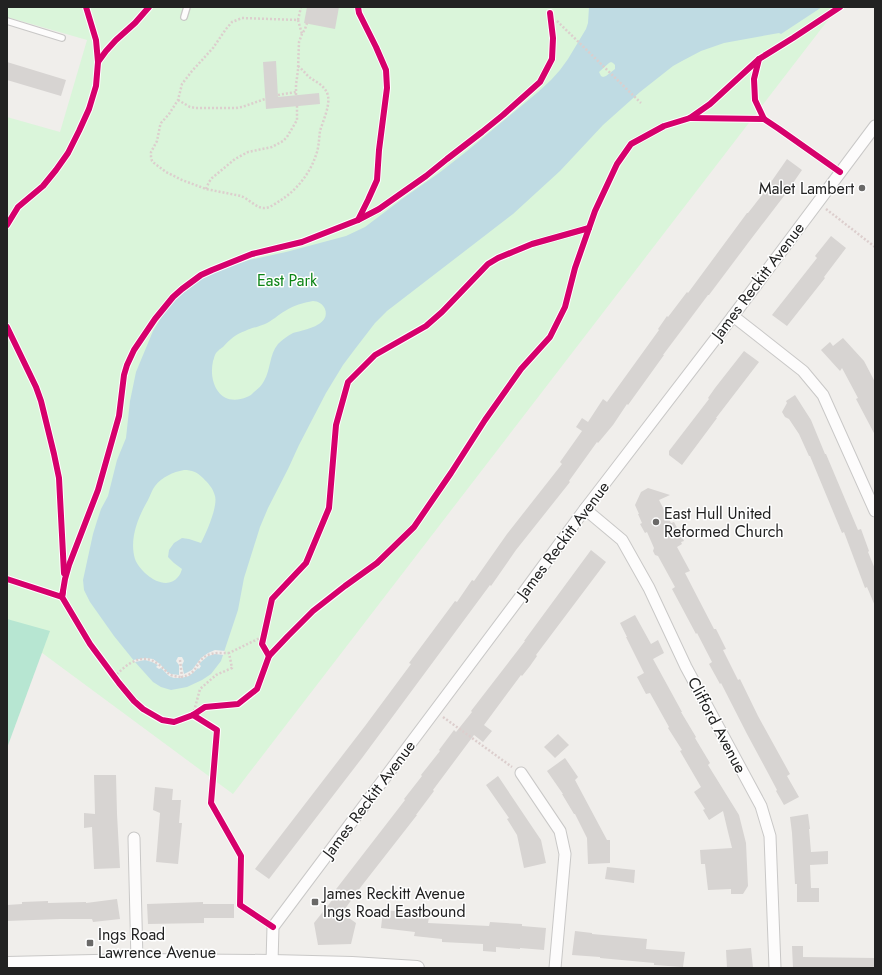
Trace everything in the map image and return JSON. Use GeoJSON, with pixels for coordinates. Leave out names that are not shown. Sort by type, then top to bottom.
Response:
{"type":"FeatureCollection","features":[{"type":"Feature","properties":{"kind":"street","name":"James Reckitt Avenue"},"geometry":{"type":"LineString","coordinates":[[272,962],[273,927],[520,599],[585,509],[733,316],[875,126]]}},
{"type":"Feature","properties":{"kind":"street"},"geometry":{"type":"LineString","coordinates":[[733,316],[803,370],[823,395],[875,511]]}},
{"type":"Feature","properties":{"kind":"street","name":"Clifford Avenue"},"geometry":{"type":"LineString","coordinates":[[585,509],[622,540],[649,588],[686,667],[760,806],[770,836],[776,968]]}},
{"type":"Feature","properties":{"kind":"street"},"geometry":{"type":"LineString","coordinates":[[521,773],[560,831],[565,854],[555,968]]}},
{"type":"Feature","properties":{"kind":"street"},"geometry":{"type":"LineString","coordinates":[[134,838],[137,961]]}},
{"type":"Feature","properties":{"kind":"street"},"geometry":{"type":"LineString","coordinates":[[7,964],[50,966],[137,961],[272,962],[352,964],[417,968]]}},
{"type":"Feature","properties":{"kind":"lane"},"geometry":{"type":"LineString","coordinates":[[184,17],[186,7]]}},
{"type":"Feature","properties":{"kind":"lane"},"geometry":{"type":"LineString","coordinates":[[7,21],[62,38]]}},
{"type":"Feature","properties":{"kind":"path"},"geometry":{"type":"LineString","coordinates":[[301,7],[298,20],[302,34]]}},
{"type":"Feature","properties":{"kind":"path"},"geometry":{"type":"LineString","coordinates":[[298,20],[242,18],[232,22],[180,89],[178,100],[161,123],[157,141],[151,152],[151,160],[170,175],[206,189],[241,196],[260,208],[266,208],[285,198],[301,183],[308,173],[316,153],[328,101],[326,91],[320,84],[298,66]]}},
{"type":"Feature","properties":{"kind":"path"},"geometry":{"type":"LineString","coordinates":[[553,21],[643,105]]}},
{"type":"Feature","properties":{"kind":"path"},"geometry":{"type":"LineString","coordinates":[[278,95],[296,93],[299,42],[307,23]]}},
{"type":"Feature","properties":{"kind":"path"},"geometry":{"type":"LineString","coordinates":[[178,100],[186,105],[196,108],[229,108],[242,107],[265,99]]}},
{"type":"Feature","properties":{"kind":"path"},"geometry":{"type":"LineString","coordinates":[[206,189],[212,178],[238,157],[248,152],[272,147],[283,141],[298,120],[297,106]]}},
{"type":"Feature","properties":{"kind":"path"},"geometry":{"type":"LineString","coordinates":[[817,202],[875,247]]}},
{"type":"Feature","properties":{"kind":"path"},"geometry":{"type":"LineString","coordinates":[[262,644],[266,628]]}},
{"type":"Feature","properties":{"kind":"path"},"geometry":{"type":"LineString","coordinates":[[118,683],[112,675],[137,660],[145,659],[154,661],[170,675],[182,677],[193,672],[200,661],[207,655],[215,653],[229,653],[264,636]]}},
{"type":"Feature","properties":{"kind":"path"},"geometry":{"type":"LineString","coordinates":[[190,716],[200,689],[216,675],[232,668],[229,653]]}},
{"type":"Feature","properties":{"kind":"path"},"geometry":{"type":"LineString","coordinates":[[180,660],[182,677]]}},
{"type":"Feature","properties":{"kind":"path"},"geometry":{"type":"LineString","coordinates":[[190,716],[199,711]]}},
{"type":"Feature","properties":{"kind":"path"},"geometry":{"type":"LineString","coordinates":[[435,711],[521,773]]}},
{"type":"Feature","properties":{"kind":"path"},"geometry":{"type":"LineString","coordinates":[[190,716],[199,718]]}},
{"type":"Feature","properties":{"kind":"green space","name":"East Park"},"geometry":{"type":"Polygon","coordinates":[[[7,7],[838,7],[233,794],[7,627],[7,117],[60,132],[87,40],[7,17],[7,7]]]}},
{"type":"Feature","properties":{"kind":"green space"},"geometry":{"type":"Polygon","coordinates":[[[7,619],[50,631],[7,748],[7,619]]]}},
{"type":"Feature","properties":{"kind":"water"},"geometry":{"type":"Polygon","coordinates":[[[589,7],[822,7],[781,34],[779,33],[724,43],[701,51],[673,66],[640,92],[603,125],[560,171],[513,214],[387,311],[375,323],[343,365],[326,393],[268,508],[260,527],[244,578],[238,610],[221,661],[211,674],[187,687],[171,690],[161,687],[153,682],[114,636],[90,602],[84,590],[83,580],[93,534],[101,509],[108,496],[117,460],[126,438],[130,401],[136,372],[153,331],[164,313],[183,291],[214,272],[249,260],[346,236],[365,227],[439,173],[538,92],[551,80],[568,59],[588,23],[589,7]],[[611,62],[599,72],[601,76],[606,76],[615,69],[615,65],[611,62]],[[313,301],[299,304],[282,313],[268,323],[239,334],[217,352],[213,361],[213,378],[218,392],[223,397],[238,400],[249,396],[263,382],[273,353],[278,344],[291,334],[309,329],[324,320],[326,315],[325,309],[320,303],[313,301]],[[187,470],[180,471],[164,478],[153,489],[138,521],[133,544],[135,559],[142,570],[154,579],[166,583],[173,581],[179,576],[182,569],[168,557],[169,550],[174,543],[182,538],[201,543],[215,507],[214,493],[205,480],[199,474],[194,472],[187,470]]]}},
{"type":"Feature","properties":{"kind":"pier"},"geometry":{"type":"Polygon","coordinates":[[[215,650],[225,651],[224,655],[215,654],[208,656],[199,664],[201,666],[199,669],[198,668],[189,676],[181,678],[169,676],[161,668],[159,669],[156,667],[158,665],[152,662],[145,660],[135,662],[133,660],[145,658],[153,659],[167,672],[179,675],[179,665],[176,661],[178,657],[182,657],[184,661],[182,665],[184,674],[192,670],[201,658],[215,650]]]}},
{"type":"Feature","properties":{"kind":"building"},"geometry":{"type":"Polygon","coordinates":[[[307,7],[339,7],[335,29],[304,23],[307,7]]]}},
{"type":"Feature","properties":{"kind":"building"},"geometry":{"type":"Polygon","coordinates":[[[276,61],[278,97],[319,93],[320,104],[266,109],[263,62],[276,61]]]}},
{"type":"Feature","properties":{"kind":"building"},"geometry":{"type":"Polygon","coordinates":[[[7,62],[66,80],[61,96],[7,80],[7,62]]]}},
{"type":"Feature","properties":{"kind":"building"},"geometry":{"type":"Polygon","coordinates":[[[787,159],[802,170],[784,196],[663,355],[628,405],[627,404],[613,425],[598,443],[597,442],[569,481],[570,482],[516,550],[491,586],[490,585],[362,758],[269,879],[255,869],[365,726],[455,601],[457,602],[472,580],[474,581],[507,534],[562,464],[560,462],[582,431],[576,427],[582,418],[588,422],[603,399],[607,402],[659,330],[658,329],[667,316],[668,317],[687,292],[688,293],[762,195],[787,159]]]}},
{"type":"Feature","properties":{"kind":"building"},"geometry":{"type":"Polygon","coordinates":[[[831,236],[846,248],[824,277],[825,278],[787,326],[772,315],[817,258],[815,256],[831,236]]]}},
{"type":"Feature","properties":{"kind":"building"},"geometry":{"type":"Polygon","coordinates":[[[843,338],[864,361],[875,382],[875,435],[842,368],[840,371],[821,350],[830,342],[833,346],[843,338]]]}},
{"type":"Feature","properties":{"kind":"building"},"geometry":{"type":"Polygon","coordinates":[[[744,351],[759,362],[682,465],[669,455],[669,451],[744,351]]]}},
{"type":"Feature","properties":{"kind":"building"},"geometry":{"type":"Polygon","coordinates":[[[795,395],[811,420],[858,530],[861,529],[875,569],[875,606],[867,587],[865,588],[844,532],[842,533],[810,456],[799,434],[789,419],[785,417],[782,412],[787,403],[786,401],[795,395]]]}},
{"type":"Feature","properties":{"kind":"building"},"geometry":{"type":"Polygon","coordinates":[[[648,488],[670,495],[659,500],[671,523],[674,522],[684,541],[677,547],[690,571],[685,573],[726,649],[723,650],[738,680],[740,679],[758,716],[790,774],[787,776],[799,797],[784,805],[721,683],[720,684],[709,664],[712,662],[672,589],[675,587],[658,556],[655,555],[653,551],[654,548],[647,532],[645,533],[640,524],[642,523],[635,505],[641,492],[648,488]]]}},
{"type":"Feature","properties":{"kind":"building"},"geometry":{"type":"Polygon","coordinates":[[[591,550],[606,562],[536,655],[537,656],[530,666],[522,676],[521,675],[484,725],[492,731],[483,742],[474,735],[433,790],[434,791],[417,815],[342,913],[356,923],[351,944],[318,945],[314,923],[333,899],[330,897],[405,800],[404,799],[454,730],[456,732],[472,712],[471,711],[525,641],[591,550]]]}},
{"type":"Feature","properties":{"kind":"building"},"geometry":{"type":"Polygon","coordinates":[[[635,615],[651,644],[658,640],[664,653],[653,659],[710,763],[708,765],[739,815],[746,843],[748,886],[743,894],[731,894],[731,889],[708,890],[705,864],[701,864],[700,850],[732,848],[723,811],[709,820],[703,810],[705,809],[694,792],[701,787],[680,751],[682,750],[668,728],[669,727],[650,693],[646,694],[637,677],[644,673],[620,623],[635,615]]]}},
{"type":"Feature","properties":{"kind":"building"},"geometry":{"type":"Polygon","coordinates":[[[558,734],[569,745],[555,758],[544,747],[558,734]]]}},
{"type":"Feature","properties":{"kind":"building"},"geometry":{"type":"Polygon","coordinates":[[[565,758],[578,777],[575,780],[607,840],[610,840],[610,863],[588,864],[587,838],[575,814],[547,771],[565,758]]]}},
{"type":"Feature","properties":{"kind":"building"},"geometry":{"type":"Polygon","coordinates":[[[94,775],[116,775],[120,868],[94,869],[92,827],[84,828],[84,813],[95,814],[94,775]]]}},
{"type":"Feature","properties":{"kind":"building"},"geometry":{"type":"Polygon","coordinates":[[[498,776],[541,840],[546,863],[524,868],[517,835],[507,819],[509,818],[486,785],[498,776]]]}},
{"type":"Feature","properties":{"kind":"building"},"geometry":{"type":"Polygon","coordinates":[[[155,787],[173,789],[172,800],[181,800],[179,823],[182,823],[178,864],[156,862],[160,813],[153,810],[155,787]]]}},
{"type":"Feature","properties":{"kind":"building"},"geometry":{"type":"Polygon","coordinates":[[[808,814],[811,852],[828,851],[828,864],[810,865],[811,888],[819,888],[819,902],[797,902],[797,884],[795,884],[790,817],[808,814]]]}},
{"type":"Feature","properties":{"kind":"building"},"geometry":{"type":"Polygon","coordinates":[[[607,867],[635,870],[634,883],[605,879],[607,867]]]}},
{"type":"Feature","properties":{"kind":"building"},"geometry":{"type":"Polygon","coordinates":[[[117,899],[120,919],[93,922],[92,919],[7,921],[7,905],[22,904],[22,902],[48,901],[48,903],[86,903],[117,899]]]}},
{"type":"Feature","properties":{"kind":"building"},"geometry":{"type":"Polygon","coordinates":[[[203,902],[203,904],[234,904],[234,918],[204,918],[204,923],[148,924],[147,904],[203,902]]]}},
{"type":"Feature","properties":{"kind":"building"},"geometry":{"type":"Polygon","coordinates":[[[383,910],[405,912],[405,914],[429,917],[428,923],[489,926],[490,922],[522,924],[522,926],[546,928],[544,950],[496,947],[496,952],[483,951],[483,944],[442,942],[442,939],[414,936],[415,932],[381,928],[383,910]]]}},
{"type":"Feature","properties":{"kind":"building"},"geometry":{"type":"Polygon","coordinates":[[[575,931],[647,939],[646,949],[685,952],[683,967],[572,955],[575,931]]]}},
{"type":"Feature","properties":{"kind":"building"},"geometry":{"type":"Polygon","coordinates":[[[792,946],[803,946],[803,957],[875,958],[875,968],[793,968],[792,946]]]}},
{"type":"Feature","properties":{"kind":"building"},"geometry":{"type":"Polygon","coordinates":[[[751,948],[753,968],[727,968],[726,950],[751,948]]]}},
{"type":"Feature","properties":{"kind":"cycle path"},"geometry":{"type":"LineString","coordinates":[[86,7],[96,40],[98,62]]}},
{"type":"Feature","properties":{"kind":"cycle path"},"geometry":{"type":"LineString","coordinates":[[7,225],[18,207],[43,186],[68,153],[89,109],[96,86],[98,62],[116,40],[135,23],[149,7]]}},
{"type":"Feature","properties":{"kind":"cycle path"},"geometry":{"type":"LineString","coordinates":[[358,7],[359,13],[386,70],[387,88],[379,150],[377,180],[358,220]]}},
{"type":"Feature","properties":{"kind":"cycle path"},"geometry":{"type":"LineString","coordinates":[[550,13],[553,38],[552,59],[540,82],[503,115],[426,176],[379,209],[358,220],[302,242],[252,254],[201,275],[173,297],[155,319],[134,350],[124,375],[119,416],[98,490],[69,565],[62,597],[90,644],[119,683],[143,709],[162,720],[174,722],[193,715],[205,707],[238,704],[257,689],[269,656],[288,636],[313,611],[377,563],[414,527],[485,420],[521,369],[550,337],[565,307],[575,268],[595,211],[617,164],[631,144],[664,126],[690,118],[710,104],[759,59],[840,7]]}},
{"type":"Feature","properties":{"kind":"cycle path"},"geometry":{"type":"LineString","coordinates":[[759,59],[754,79],[755,100],[764,119],[840,172]]}},
{"type":"Feature","properties":{"kind":"cycle path"},"geometry":{"type":"LineString","coordinates":[[690,118],[764,119]]}},
{"type":"Feature","properties":{"kind":"cycle path"},"geometry":{"type":"LineString","coordinates":[[269,656],[262,644],[272,599],[306,563],[329,508],[336,425],[348,382],[375,355],[426,326],[442,312],[488,264],[498,258],[532,244],[589,228]]}},
{"type":"Feature","properties":{"kind":"cycle path"},"geometry":{"type":"LineString","coordinates":[[7,327],[36,387],[54,454],[59,478],[64,573]]}},
{"type":"Feature","properties":{"kind":"cycle path"},"geometry":{"type":"LineString","coordinates":[[7,579],[62,597],[63,591]]}},
{"type":"Feature","properties":{"kind":"cycle path"},"geometry":{"type":"LineString","coordinates":[[193,715],[217,730],[211,803],[241,856],[240,905],[273,927]]}},
{"type":"Feature","properties":{"kind":"place","name":"Malet Lambert"},"geometry":{"type":"Point","coordinates":[862,188]}},
{"type":"Feature","properties":{"kind":"place","name":"East Hull United Reformed Church"},"geometry":{"type":"Point","coordinates":[656,522]}},
{"type":"Feature","properties":{"kind":"place","name":"James Reckitt Avenue Ings Road Eastbound"},"geometry":{"type":"Point","coordinates":[315,902]}},
{"type":"Feature","properties":{"kind":"place","name":"Ings Road Lawrence Avenue"},"geometry":{"type":"Point","coordinates":[90,943]}}]}
